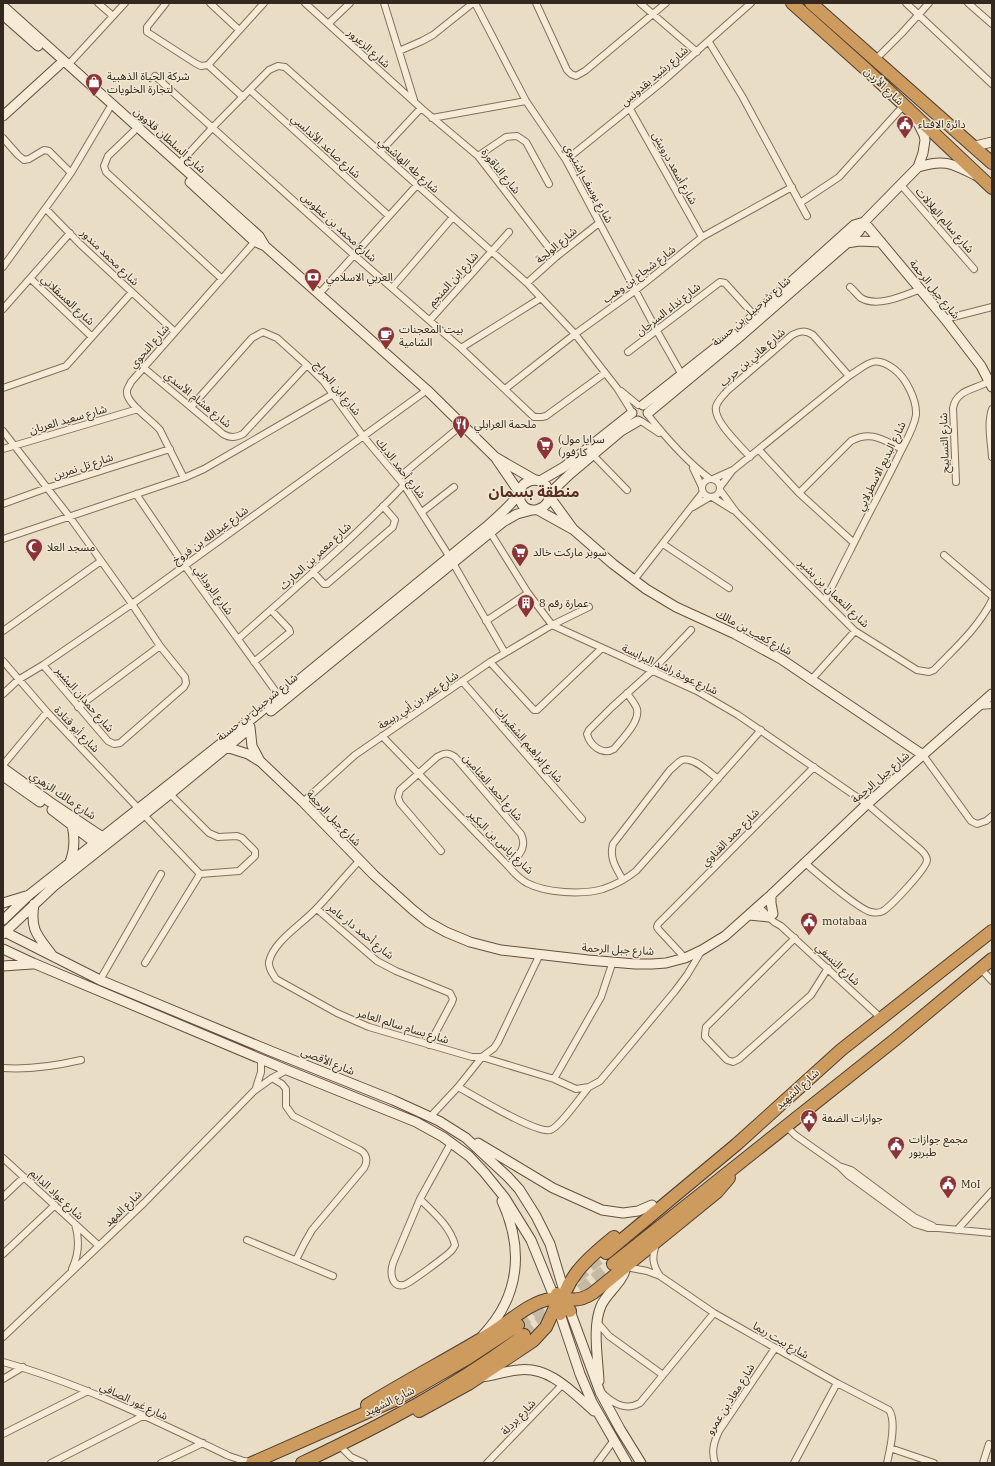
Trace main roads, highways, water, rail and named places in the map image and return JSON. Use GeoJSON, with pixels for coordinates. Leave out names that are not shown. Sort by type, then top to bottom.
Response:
{"type":"FeatureCollection","features":[{"type":"Feature","properties":{"kind":"highway","name":"شارع الأردن"},"geometry":{"type":"LineString","coordinates":[[792,3],[992,188]]}},
{"type":"Feature","properties":{"kind":"highway","name":"شارع الأردن"},"geometry":{"type":"LineString","coordinates":[[815,6],[975,146],[992,163]]}},
{"type":"Feature","properties":{"kind":"highway","name":"شارع الشهيد"},"geometry":{"type":"LineString","coordinates":[[606,1253],[737,1144],[826,1063],[992,931]]}},
{"type":"Feature","properties":{"kind":"highway","name":"شارع الشهيد"},"geometry":{"type":"LineString","coordinates":[[613,1264],[897,1038],[992,959]]}},
{"type":"Feature","properties":{"kind":"highway"},"geometry":{"type":"LineString","coordinates":[[384,1422],[395,1421],[411,1416],[478,1378],[533,1341],[546,1327],[574,1276],[589,1258],[706,1161],[718,1153],[737,1144]]}},
{"type":"Feature","properties":{"kind":"highway"},"geometry":{"type":"LineString","coordinates":[[344,1423],[372,1402],[476,1342],[536,1303],[549,1299],[578,1300],[590,1295],[717,1192],[729,1178],[735,1167]]}},
{"type":"Feature","properties":{"kind":"highway","name":"شارع الشهيد"},"geometry":{"type":"LineString","coordinates":[[253,1462],[344,1423],[404,1395],[468,1358],[521,1330],[482,1365],[384,1422],[302,1463]]}},
{"type":"Feature","properties":{"kind":"tunnel"},"geometry":{"type":"LineString","coordinates":[[576,1278],[606,1253]]}},
{"type":"Feature","properties":{"kind":"tunnel"},"geometry":{"type":"LineString","coordinates":[[524,1335],[613,1264]]}},
{"type":"Feature","properties":{"kind":"tunnel"},"geometry":{"type":"LineString","coordinates":[[518,1325],[548,1301]]}},
{"type":"Feature","properties":{"kind":"place","name":"شركة الحياة الذهبية لتجارة الخلويات"},"geometry":{"type":"Point","coordinates":[94,97]}},
{"type":"Feature","properties":{"kind":"place","name":"دائرة الافتاء"},"geometry":{"type":"Point","coordinates":[905,139]}},
{"type":"Feature","properties":{"kind":"place","name":"العربي الاسلامي"},"geometry":{"type":"Point","coordinates":[313,292]}},
{"type":"Feature","properties":{"kind":"place","name":"بيت المعجنات الشامية"},"geometry":{"type":"Point","coordinates":[386,350]}},
{"type":"Feature","properties":{"kind":"place","name":"ملحمة الغرابلي"},"geometry":{"type":"Point","coordinates":[461,439]}},
{"type":"Feature","properties":{"kind":"place","name":"(سرايا مول (كارفور"},"geometry":{"type":"Point","coordinates":[545,460]}},
{"type":"Feature","properties":{"kind":"place","name":"مسجد العلا"},"geometry":{"type":"Point","coordinates":[34,562]}},
{"type":"Feature","properties":{"kind":"place","name":"سوبر ماركت خالد"},"geometry":{"type":"Point","coordinates":[520,567]}},
{"type":"Feature","properties":{"kind":"place","name":"عمارة رقم 8"},"geometry":{"type":"Point","coordinates":[526,618]}},
{"type":"Feature","properties":{"kind":"place","name":"motabaa"},"geometry":{"type":"Point","coordinates":[809,936]}},
{"type":"Feature","properties":{"kind":"place","name":"جوازات الضفة"},"geometry":{"type":"Point","coordinates":[809,1133]}},
{"type":"Feature","properties":{"kind":"place","name":"مجمع جوازات طبربور"},"geometry":{"type":"Point","coordinates":[896,1160]}},
{"type":"Feature","properties":{"kind":"place","name":"MoI"},"geometry":{"type":"Point","coordinates":[948,1199]}},
{"type":"Feature","properties":{"kind":"district","name":"منطقة بسمان"},"geometry":{"type":"Point","coordinates":[534,492]}}]}
